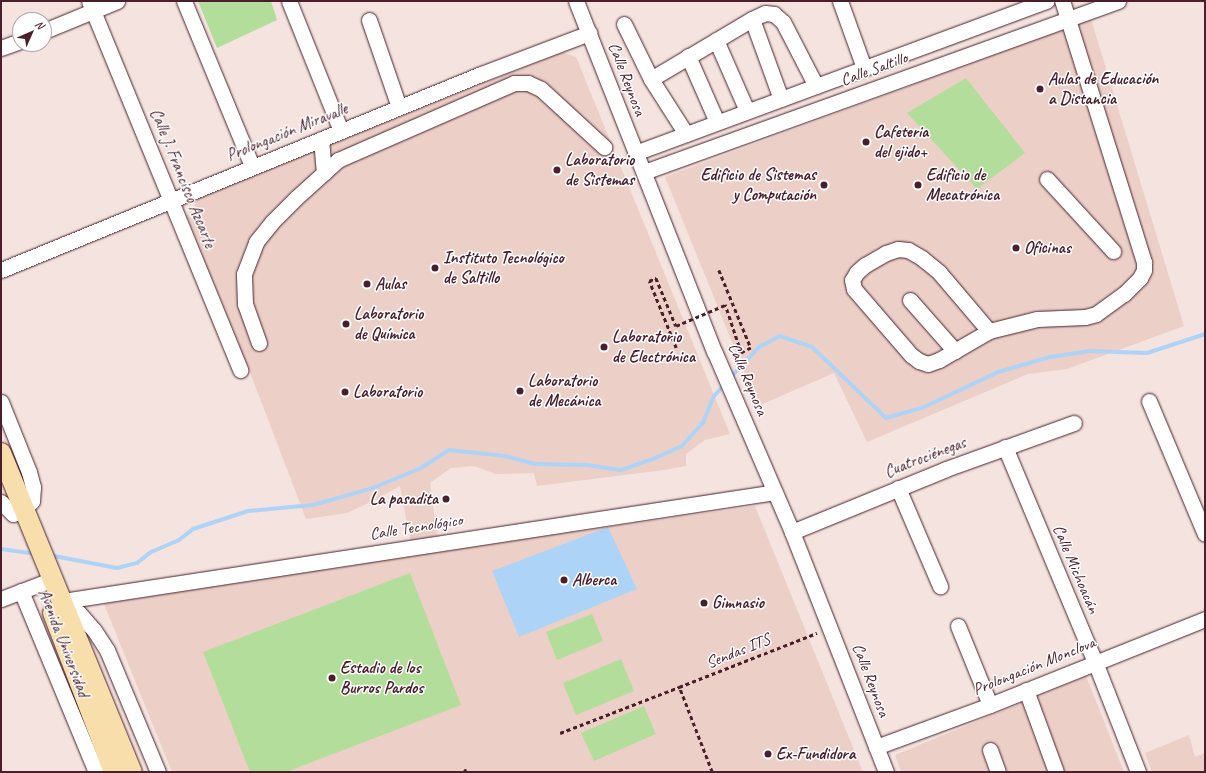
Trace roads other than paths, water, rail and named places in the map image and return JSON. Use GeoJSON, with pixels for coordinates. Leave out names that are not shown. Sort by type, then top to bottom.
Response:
{"type":"FeatureCollection","features":[{"type":"Feature","properties":{"kind":"main road","name":"Avenida Universidad"},"geometry":{"type":"LineString","coordinates":[[1,453],[13,509]]}},
{"type":"Feature","properties":{"kind":"main road","name":"Avenida Universidad"},"geometry":{"type":"LineString","coordinates":[[1,484],[13,509],[28,534],[44,574],[114,772]]}},
{"type":"Feature","properties":{"kind":"main road","name":"Avenida Universidad"},"geometry":{"type":"LineString","coordinates":[[44,574],[64,605],[132,772]]}},
{"type":"Feature","properties":{"kind":"street"},"geometry":{"type":"LineString","coordinates":[[52,27],[91,6],[117,1]]}},
{"type":"Feature","properties":{"kind":"street"},"geometry":{"type":"LineString","coordinates":[[184,1],[252,166]]}},
{"type":"Feature","properties":{"kind":"street"},"geometry":{"type":"LineString","coordinates":[[289,1],[341,131]]}},
{"type":"Feature","properties":{"kind":"street","name":"Calle Reynosa"},"geometry":{"type":"LineString","coordinates":[[576,1],[715,353],[792,532],[886,772]]}},
{"type":"Feature","properties":{"kind":"street"},"geometry":{"type":"LineString","coordinates":[[840,1],[864,68]]}},
{"type":"Feature","properties":{"kind":"street","name":"Calle Saltillo"},"geometry":{"type":"LineString","coordinates":[[635,153],[1047,1]]}},
{"type":"Feature","properties":{"kind":"street"},"geometry":{"type":"LineString","coordinates":[[989,331],[939,272],[922,258],[908,250],[898,249],[886,253],[857,272],[852,280],[854,289],[911,355],[919,361],[928,364],[939,360],[989,331],[1037,319],[1085,317],[1096,314],[1124,294],[1140,278],[1144,270],[1144,262],[1062,1]]}},
{"type":"Feature","properties":{"kind":"street","name":"Calle Saltillo"},"geometry":{"type":"LineString","coordinates":[[644,172],[1118,1]]}},
{"type":"Feature","properties":{"kind":"street","name":"Calle J. Francisco Azcarte"},"geometry":{"type":"LineString","coordinates":[[91,6],[240,370]]}},
{"type":"Feature","properties":{"kind":"street"},"geometry":{"type":"LineString","coordinates":[[651,78],[752,19],[765,13],[774,14],[783,22],[816,86]]}},
{"type":"Feature","properties":{"kind":"street"},"geometry":{"type":"LineString","coordinates":[[752,19],[781,99]]}},
{"type":"Feature","properties":{"kind":"street"},"geometry":{"type":"LineString","coordinates":[[369,20],[399,107]]}},
{"type":"Feature","properties":{"kind":"street"},"geometry":{"type":"LineString","coordinates":[[624,24],[651,78],[686,134]]}},
{"type":"Feature","properties":{"kind":"street","name":"Prolongación Miravalle"},"geometry":{"type":"LineString","coordinates":[[1,270],[252,166],[588,33]]}},
{"type":"Feature","properties":{"kind":"street"},"geometry":{"type":"LineString","coordinates":[[716,40],[747,111]]}},
{"type":"Feature","properties":{"kind":"street"},"geometry":{"type":"LineString","coordinates":[[1,48],[12,44]]}},
{"type":"Feature","properties":{"kind":"street"},"geometry":{"type":"LineString","coordinates":[[688,56],[718,122]]}},
{"type":"Feature","properties":{"kind":"street"},"geometry":{"type":"LineString","coordinates":[[259,343],[245,304],[244,274],[256,242],[272,222],[324,173],[338,160],[352,152],[514,83],[528,83],[541,89],[604,147]]}},
{"type":"Feature","properties":{"kind":"street"},"geometry":{"type":"LineString","coordinates":[[321,139],[324,173]]}},
{"type":"Feature","properties":{"kind":"street"},"geometry":{"type":"LineString","coordinates":[[1047,179],[1113,251]]}},
{"type":"Feature","properties":{"kind":"street"},"geometry":{"type":"LineString","coordinates":[[910,300],[955,351]]}},
{"type":"Feature","properties":{"kind":"street"},"geometry":{"type":"LineString","coordinates":[[1149,401],[1205,534]]}},
{"type":"Feature","properties":{"kind":"street"},"geometry":{"type":"LineString","coordinates":[[1,402],[29,472],[33,486],[32,501],[13,509]]}},
{"type":"Feature","properties":{"kind":"street","name":"Cuatrociénegas"},"geometry":{"type":"LineString","coordinates":[[792,532],[898,488],[1004,447],[1074,423]]}},
{"type":"Feature","properties":{"kind":"street","name":"Calle Michoacán"},"geometry":{"type":"LineString","coordinates":[[1004,447],[1095,662],[1138,772]]}},
{"type":"Feature","properties":{"kind":"street"},"geometry":{"type":"LineString","coordinates":[[898,488],[940,586]]}},
{"type":"Feature","properties":{"kind":"street","name":"Calle Tecnológico"},"geometry":{"type":"LineString","coordinates":[[64,605],[72,598],[775,492]]}},
{"type":"Feature","properties":{"kind":"street"},"geometry":{"type":"LineString","coordinates":[[1,599],[21,591],[44,574]]}},
{"type":"Feature","properties":{"kind":"street","name":"Avenida Universidad"},"geometry":{"type":"LineString","coordinates":[[21,591],[96,772]]}},
{"type":"Feature","properties":{"kind":"street","name":"Avenida Universidad"},"geometry":{"type":"LineString","coordinates":[[64,605],[79,613],[94,630],[107,650],[158,772]]}},
{"type":"Feature","properties":{"kind":"street","name":"Prolongación Monclova"},"geometry":{"type":"LineString","coordinates":[[876,747],[990,705],[1205,619]]}},
{"type":"Feature","properties":{"kind":"street"},"geometry":{"type":"LineString","coordinates":[[958,626],[990,705]]}},
{"type":"Feature","properties":{"kind":"street"},"geometry":{"type":"LineString","coordinates":[[1026,690],[1056,772]]}},
{"type":"Feature","properties":{"kind":"street"},"geometry":{"type":"LineString","coordinates":[[990,750],[998,772]]}},
{"type":"Feature","properties":{"kind":"water","name":"Alberca"},"geometry":{"type":"Polygon","coordinates":[[[608,527],[637,589],[519,637],[492,571],[608,527]]]}},
{"type":"Feature","properties":{"kind":"waterway"},"geometry":{"type":"LineString","coordinates":[[729,379],[759,347],[780,336],[812,347],[886,418],[922,408],[998,372],[1050,357],[1090,351],[1147,353],[1205,334]]}},
{"type":"Feature","properties":{"kind":"waterway"},"geometry":{"type":"LineString","coordinates":[[49,555],[117,568],[137,563],[151,552],[179,540],[193,529],[248,511],[313,505],[373,488],[421,468],[449,450],[505,456],[534,464],[588,465],[621,470],[653,459],[682,446],[703,423],[714,396],[725,384]]}},
{"type":"Feature","properties":{"kind":"waterway"},"geometry":{"type":"LineString","coordinates":[[1,549],[36,554]]}},
{"type":"Feature","properties":{"kind":"place","name":"Aulas de Educación a Distancia"},"geometry":{"type":"Point","coordinates":[1040,89]}},
{"type":"Feature","properties":{"kind":"place","name":"Cafeteria del ejido+"},"geometry":{"type":"Point","coordinates":[866,142]}},
{"type":"Feature","properties":{"kind":"place","name":"Laboratorio de Sistemas"},"geometry":{"type":"Point","coordinates":[557,170]}},
{"type":"Feature","properties":{"kind":"place","name":"Edificio de Sistemas y Computación"},"geometry":{"type":"Point","coordinates":[824,185]}},
{"type":"Feature","properties":{"kind":"place","name":"Edificio de Mecatrónica"},"geometry":{"type":"Point","coordinates":[918,185]}},
{"type":"Feature","properties":{"kind":"place","name":"Oficinas"},"geometry":{"type":"Point","coordinates":[1016,248]}},
{"type":"Feature","properties":{"kind":"place","name":"Instituto Tecnológico de Saltillo"},"geometry":{"type":"Point","coordinates":[435,268]}},
{"type":"Feature","properties":{"kind":"place","name":"Aulas"},"geometry":{"type":"Point","coordinates":[367,284]}},
{"type":"Feature","properties":{"kind":"place","name":"Laboratorio de Química"},"geometry":{"type":"Point","coordinates":[346,324]}},
{"type":"Feature","properties":{"kind":"place","name":"Laboratorio de Electrónica"},"geometry":{"type":"Point","coordinates":[604,347]}},
{"type":"Feature","properties":{"kind":"place","name":"Laboratorio de Mecánica"},"geometry":{"type":"Point","coordinates":[520,391]}},
{"type":"Feature","properties":{"kind":"place","name":"Laboratorio"},"geometry":{"type":"Point","coordinates":[345,392]}},
{"type":"Feature","properties":{"kind":"place","name":"La pasadita"},"geometry":{"type":"Point","coordinates":[446,499]}},
{"type":"Feature","properties":{"kind":"place","name":"Alberca"},"geometry":{"type":"Point","coordinates":[564,580]}},
{"type":"Feature","properties":{"kind":"place","name":"Gimnasio"},"geometry":{"type":"Point","coordinates":[704,603]}},
{"type":"Feature","properties":{"kind":"place","name":"Estadio de los Burros Pardos"},"geometry":{"type":"Point","coordinates":[332,678]}},
{"type":"Feature","properties":{"kind":"place","name":"Ex-Fundidora"},"geometry":{"type":"Point","coordinates":[768,754]}}]}
